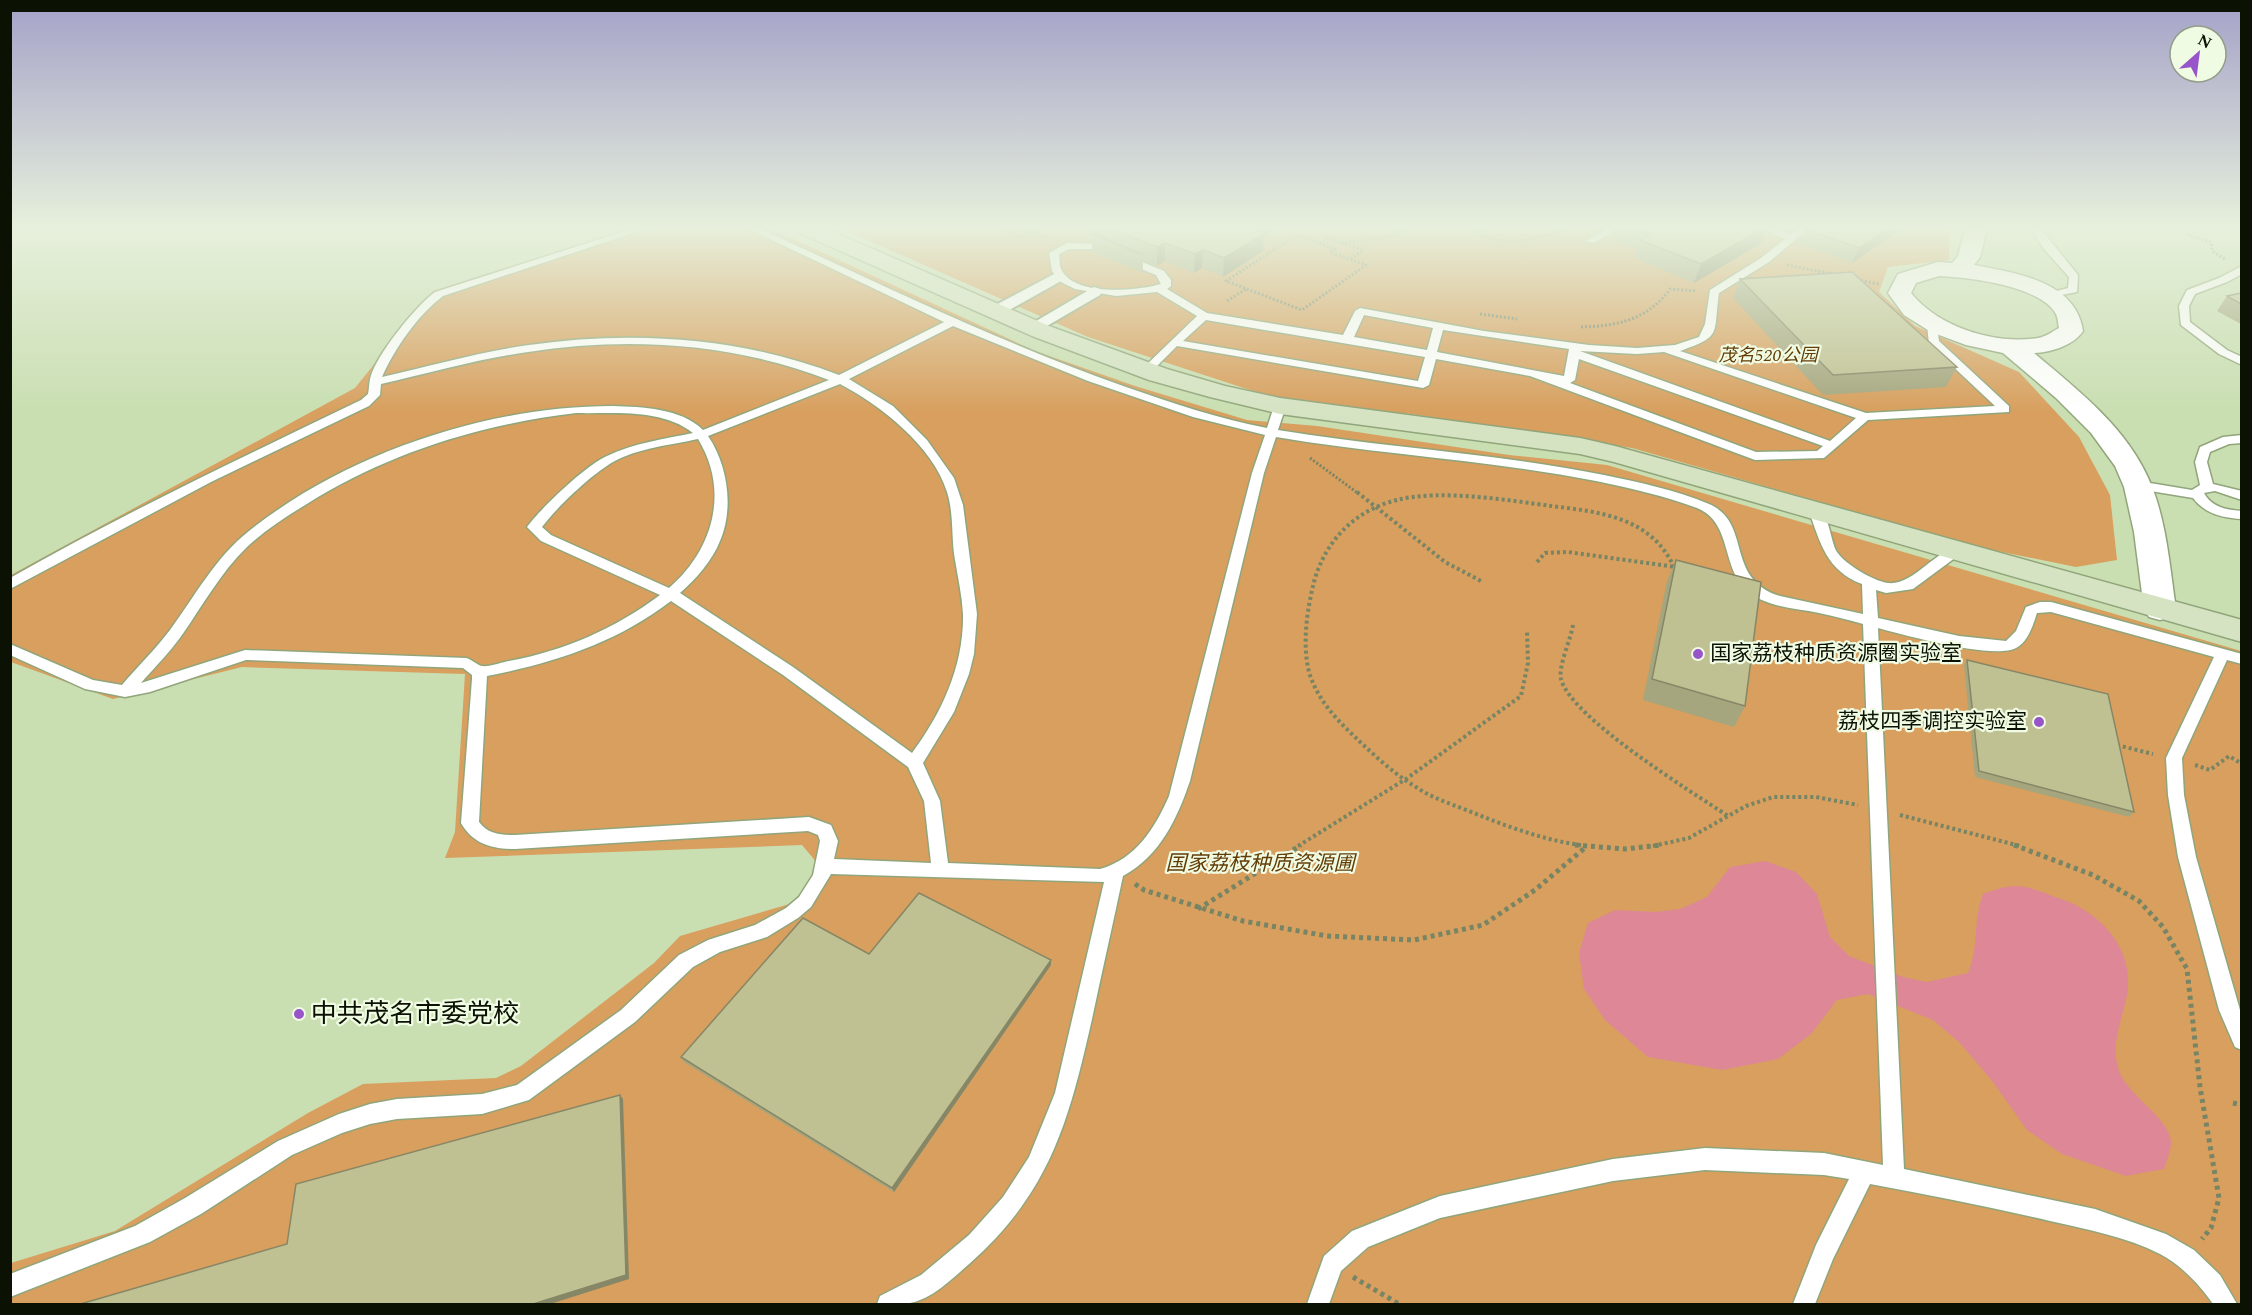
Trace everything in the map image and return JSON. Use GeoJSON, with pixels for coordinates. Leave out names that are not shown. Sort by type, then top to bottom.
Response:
{"type":"FeatureCollection","features":[{"type":"Feature","properties":{"kind":"main road"},"geometry":{"type":"LineString","coordinates":[[949,290],[1146,371],[1244,399],[1280,406],[1580,446],[1708,479],[1956,552],[2241,631]]}},
{"type":"Feature","properties":{"kind":"street"},"geometry":{"type":"LineString","coordinates":[[996,311],[1034,290]]}},
{"type":"Feature","properties":{"kind":"street"},"geometry":{"type":"LineString","coordinates":[[1899,290],[1903,303],[1932,325],[1969,339],[2010,346],[2044,346],[2056,342],[2071,331],[2073,324],[2070,316],[2049,296],[2036,290]]}},
{"type":"Feature","properties":{"kind":"street"},"geometry":{"type":"LineString","coordinates":[[1034,327],[1094,292]]}},
{"type":"Feature","properties":{"kind":"street"},"geometry":{"type":"LineString","coordinates":[[2010,346],[2094,421],[2122,456],[2138,485],[2146,515],[2160,609]]}},
{"type":"Feature","properties":{"kind":"lane"},"geometry":{"type":"LineString","coordinates":[[10,584],[78,545],[186,489],[365,403],[374,395],[375,382],[382,365],[413,321],[433,297],[447,290]]}},
{"type":"Feature","properties":{"kind":"lane"},"geometry":{"type":"LineString","coordinates":[[885,290],[1045,363],[1206,416],[1273,432],[1610,479],[1701,506],[1720,518],[1738,571],[1756,591],[1787,603],[1812,606],[1955,641],[2007,646],[2020,638],[2031,610],[2051,607],[2241,659]]}},
{"type":"Feature","properties":{"kind":"lane"},"geometry":{"type":"LineString","coordinates":[[1090,290],[1130,293],[1149,290]]}},
{"type":"Feature","properties":{"kind":"lane"},"geometry":{"type":"LineString","coordinates":[[1161,290],[1204,316],[1347,339],[1569,380],[1575,351]]}},
{"type":"Feature","properties":{"kind":"lane"},"geometry":{"type":"LineString","coordinates":[[1669,351],[1703,339],[1710,331],[1714,292],[1717,290]]}},
{"type":"Feature","properties":{"kind":"lane"},"geometry":{"type":"LineString","coordinates":[[2049,296],[2072,290]]}},
{"type":"Feature","properties":{"kind":"lane"},"geometry":{"type":"LineString","coordinates":[[2195,290],[2191,292],[2184,306],[2185,322],[2223,352],[2241,362]]}},
{"type":"Feature","properties":{"kind":"lane"},"geometry":{"type":"LineString","coordinates":[[1347,339],[1360,311],[1575,351],[1833,446]]}},
{"type":"Feature","properties":{"kind":"lane"},"geometry":{"type":"LineString","coordinates":[[1146,371],[1204,316]]}},
{"type":"Feature","properties":{"kind":"lane"},"geometry":{"type":"LineString","coordinates":[[940,870],[936,813],[926,781],[914,763],[788,671],[670,594],[546,538],[534,527],[552,505],[609,459],[640,448],[701,435],[841,380],[952,322]]}},
{"type":"Feature","properties":{"kind":"lane"},"geometry":{"type":"LineString","coordinates":[[1175,342],[1198,348],[1423,385],[1438,324]]}},
{"type":"Feature","properties":{"kind":"lane"},"geometry":{"type":"LineString","coordinates":[[1575,351],[1669,351],[1865,417],[2005,409],[1932,342],[1932,325]]}},
{"type":"Feature","properties":{"kind":"lane"},"geometry":{"type":"LineString","coordinates":[[375,382],[528,348],[615,341],[673,343],[748,352],[819,370],[879,400],[910,427],[953,489],[970,615],[968,647],[961,675],[929,744],[914,763]]}},
{"type":"Feature","properties":{"kind":"lane"},"geometry":{"type":"LineString","coordinates":[[1532,373],[1755,456],[1820,455],[1865,417]]}},
{"type":"Feature","properties":{"kind":"lane"},"geometry":{"type":"LineString","coordinates":[[824,866],[1100,876],[1119,872],[1145,851],[1174,807],[1258,473],[1280,406]]}},
{"type":"Feature","properties":{"kind":"lane"},"geometry":{"type":"LineString","coordinates":[[125,691],[174,635],[213,576],[244,541],[316,492],[396,454],[489,423],[531,415],[603,408],[662,414],[692,426],[701,435],[714,458],[723,498],[715,535],[700,567],[670,594],[614,631],[566,651],[522,664],[479,672]]}},
{"type":"Feature","properties":{"kind":"lane"},"geometry":{"type":"LineString","coordinates":[[2241,439],[2227,440],[2204,450],[2201,462],[2202,491],[2211,508],[2241,515]]}},
{"type":"Feature","properties":{"kind":"lane"},"geometry":{"type":"LineString","coordinates":[[2138,485],[2202,491],[2227,490],[2241,496]]}},
{"type":"Feature","properties":{"kind":"lane"},"geometry":{"type":"LineString","coordinates":[[1816,511],[1831,554],[1857,577],[1886,588],[1908,586],[1956,552]]}},
{"type":"Feature","properties":{"kind":"lane"},"geometry":{"type":"LineString","coordinates":[[1869,582],[1894,1178]]}},
{"type":"Feature","properties":{"kind":"lane"},"geometry":{"type":"LineString","coordinates":[[10,649],[90,685],[125,691],[145,688],[237,658],[253,655],[458,661],[473,666],[479,672],[480,701],[470,823],[474,832],[483,839],[533,840],[809,824],[825,830],[829,841],[824,866],[815,890],[792,913],[761,931],[716,946],[686,961],[628,1016],[522,1093],[482,1104],[397,1109],[370,1114],[339,1124],[285,1148],[193,1206],[142,1234],[10,1286]]}},
{"type":"Feature","properties":{"kind":"lane"},"geometry":{"type":"LineString","coordinates":[[2223,654],[2202,693],[2174,758],[2176,795],[2187,856],[2229,1010],[2241,1041]]}},
{"type":"Feature","properties":{"kind":"lane"},"geometry":{"type":"LineString","coordinates":[[888,1305],[927,1285],[973,1247],[1015,1200],[1037,1167],[1055,1128],[1065,1093],[1119,872]]}},
{"type":"Feature","properties":{"kind":"lane"},"geometry":{"type":"LineString","coordinates":[[1318,1305],[1332,1264],[1360,1239],[1440,1207],[1613,1170],[1705,1159],[1824,1164],[2095,1220],[2166,1245],[2186,1258],[2212,1283],[2226,1305]]}},
{"type":"Feature","properties":{"kind":"lane"},"geometry":{"type":"LineString","coordinates":[[1804,1305],[1824,1253],[1864,1172]]}},
{"type":"Feature","properties":{"kind":"path"},"geometry":{"type":"LineString","coordinates":[[1252,290],[1302,310],[1330,290]]}},
{"type":"Feature","properties":{"kind":"path"},"geometry":{"type":"LineString","coordinates":[[1579,327],[1601,327],[1644,316],[1660,304],[1669,290]]}},
{"type":"Feature","properties":{"kind":"path"},"geometry":{"type":"LineString","coordinates":[[1690,290],[1714,292]]}},
{"type":"Feature","properties":{"kind":"path"},"geometry":{"type":"LineString","coordinates":[[1438,324],[1475,314],[1503,315],[1521,320]]}},
{"type":"Feature","properties":{"kind":"path"},"geometry":{"type":"LineString","coordinates":[[1273,432],[1376,507],[1446,564],[1463,575],[1481,581]]}},
{"type":"Feature","properties":{"kind":"path"},"geometry":{"type":"LineString","coordinates":[[1674,567],[1663,546],[1644,529],[1606,515],[1521,503],[1447,497],[1419,496],[1399,500],[1376,507],[1346,526],[1330,545],[1320,564],[1310,600],[1304,642],[1308,670],[1315,690],[1334,718],[1380,760],[1406,779],[1422,790],[1502,825],[1543,839],[1616,850],[1683,841],[1747,805],[1781,795],[1827,798],[2019,846],[2093,875],[2139,901],[2163,927],[2187,969],[2200,1087],[2219,1198],[2211,1228],[2186,1258]]}},
{"type":"Feature","properties":{"kind":"path"},"geometry":{"type":"LineString","coordinates":[[1537,562],[1545,553],[1568,552],[1685,568]]}},
{"type":"Feature","properties":{"kind":"path"},"geometry":{"type":"LineString","coordinates":[[1573,625],[1572,640],[1561,676],[1564,689],[1588,716],[1728,816]]}},
{"type":"Feature","properties":{"kind":"path"},"geometry":{"type":"LineString","coordinates":[[1198,909],[1406,779],[1521,696],[1527,680],[1529,662],[1527,630]]}},
{"type":"Feature","properties":{"kind":"path"},"geometry":{"type":"LineString","coordinates":[[1119,872],[1144,890],[1198,909],[1243,921],[1327,936],[1414,940],[1483,925],[1535,891],[1586,847]]}},
{"type":"Feature","properties":{"kind":"path"},"geometry":{"type":"LineString","coordinates":[[2233,1103],[2241,1105]]}},
{"type":"Feature","properties":{"kind":"path"},"geometry":{"type":"LineString","coordinates":[[1332,1264],[1399,1305]]}},
{"type":"Feature","properties":{"kind":"green space","name":"国家荔枝种质资源圃"},"geometry":{"type":"Polygon","coordinates":[[[904,290],[1035,351],[1135,386],[1247,420],[1317,426],[1509,455],[1607,465],[2241,651],[2241,1304],[11,1304],[11,1263],[115,1231],[308,1113],[363,1084],[496,1078],[521,1066],[654,963],[680,936],[793,903],[810,886],[818,864],[802,845],[445,858],[455,832],[465,674],[242,667],[113,699],[11,662],[11,575],[355,388],[433,291],[904,290]]]}},
{"type":"Feature","properties":{"kind":"green space","name":"茂名520公园"},"geometry":{"type":"Polygon","coordinates":[[[982,290],[1880,290],[1915,326],[2019,372],[2079,437],[2110,495],[2117,560],[2076,567],[1977,547],[1632,448],[1411,414],[1274,398],[1088,337],[982,290]]]}},
{"type":"Feature","properties":{"kind":"shaded area"},"geometry":{"type":"Polygon","coordinates":[[[1765,861],[1796,872],[1817,894],[1830,937],[1849,956],[1903,977],[1927,982],[1968,973],[1974,953],[1978,914],[1983,894],[2006,887],[2023,887],[2076,905],[2090,914],[2112,935],[2126,963],[2127,995],[2116,1042],[2117,1061],[2124,1080],[2157,1116],[2169,1134],[2171,1146],[2164,1169],[2126,1176],[2062,1154],[2027,1130],[1993,1082],[1960,1043],[1933,1020],[1868,994],[1837,1000],[1811,1034],[1778,1059],[1722,1070],[1648,1057],[1605,1020],[1584,989],[1579,953],[1588,923],[1615,910],[1656,912],[1680,909],[1707,897],[1730,867],[1765,861]]]}},
{"type":"Feature","properties":{"kind":"building"},"geometry":{"type":"Polygon","coordinates":[[[1751,290],[1872,290],[1957,367],[1833,375],[1751,290]]]}},
{"type":"Feature","properties":{"kind":"building"},"geometry":{"type":"Polygon","coordinates":[[[2241,293],[2241,304],[2227,296],[2241,293]]]}},
{"type":"Feature","properties":{"kind":"building","name":"国家荔枝种质资源圈实验室"},"geometry":{"type":"Polygon","coordinates":[[[1676,560],[1761,582],[1745,706],[1652,679],[1676,560]]]}},
{"type":"Feature","properties":{"kind":"building","name":"荔枝四季调控实验室"},"geometry":{"type":"Polygon","coordinates":[[[1967,660],[2108,694],[2134,812],[1979,771],[1967,660]]]}},
{"type":"Feature","properties":{"kind":"building"},"geometry":{"type":"Polygon","coordinates":[[[919,893],[1051,960],[892,1188],[681,1057],[803,918],[869,954],[919,893]]]}},
{"type":"Feature","properties":{"kind":"building"},"geometry":{"type":"Polygon","coordinates":[[[620,1095],[626,1275],[530,1305],[77,1305],[287,1244],[296,1184],[620,1095]]]}},
{"type":"Feature","properties":{"kind":"place","name":"国家荔枝种质资源圈实验室"},"geometry":{"type":"Point","coordinates":[1698,654]}},
{"type":"Feature","properties":{"kind":"place","name":"荔枝四季调控实验室"},"geometry":{"type":"Point","coordinates":[2039,722]}},
{"type":"Feature","properties":{"kind":"place","name":"中共茂名市委党校"},"geometry":{"type":"Point","coordinates":[299,1014]}}]}
